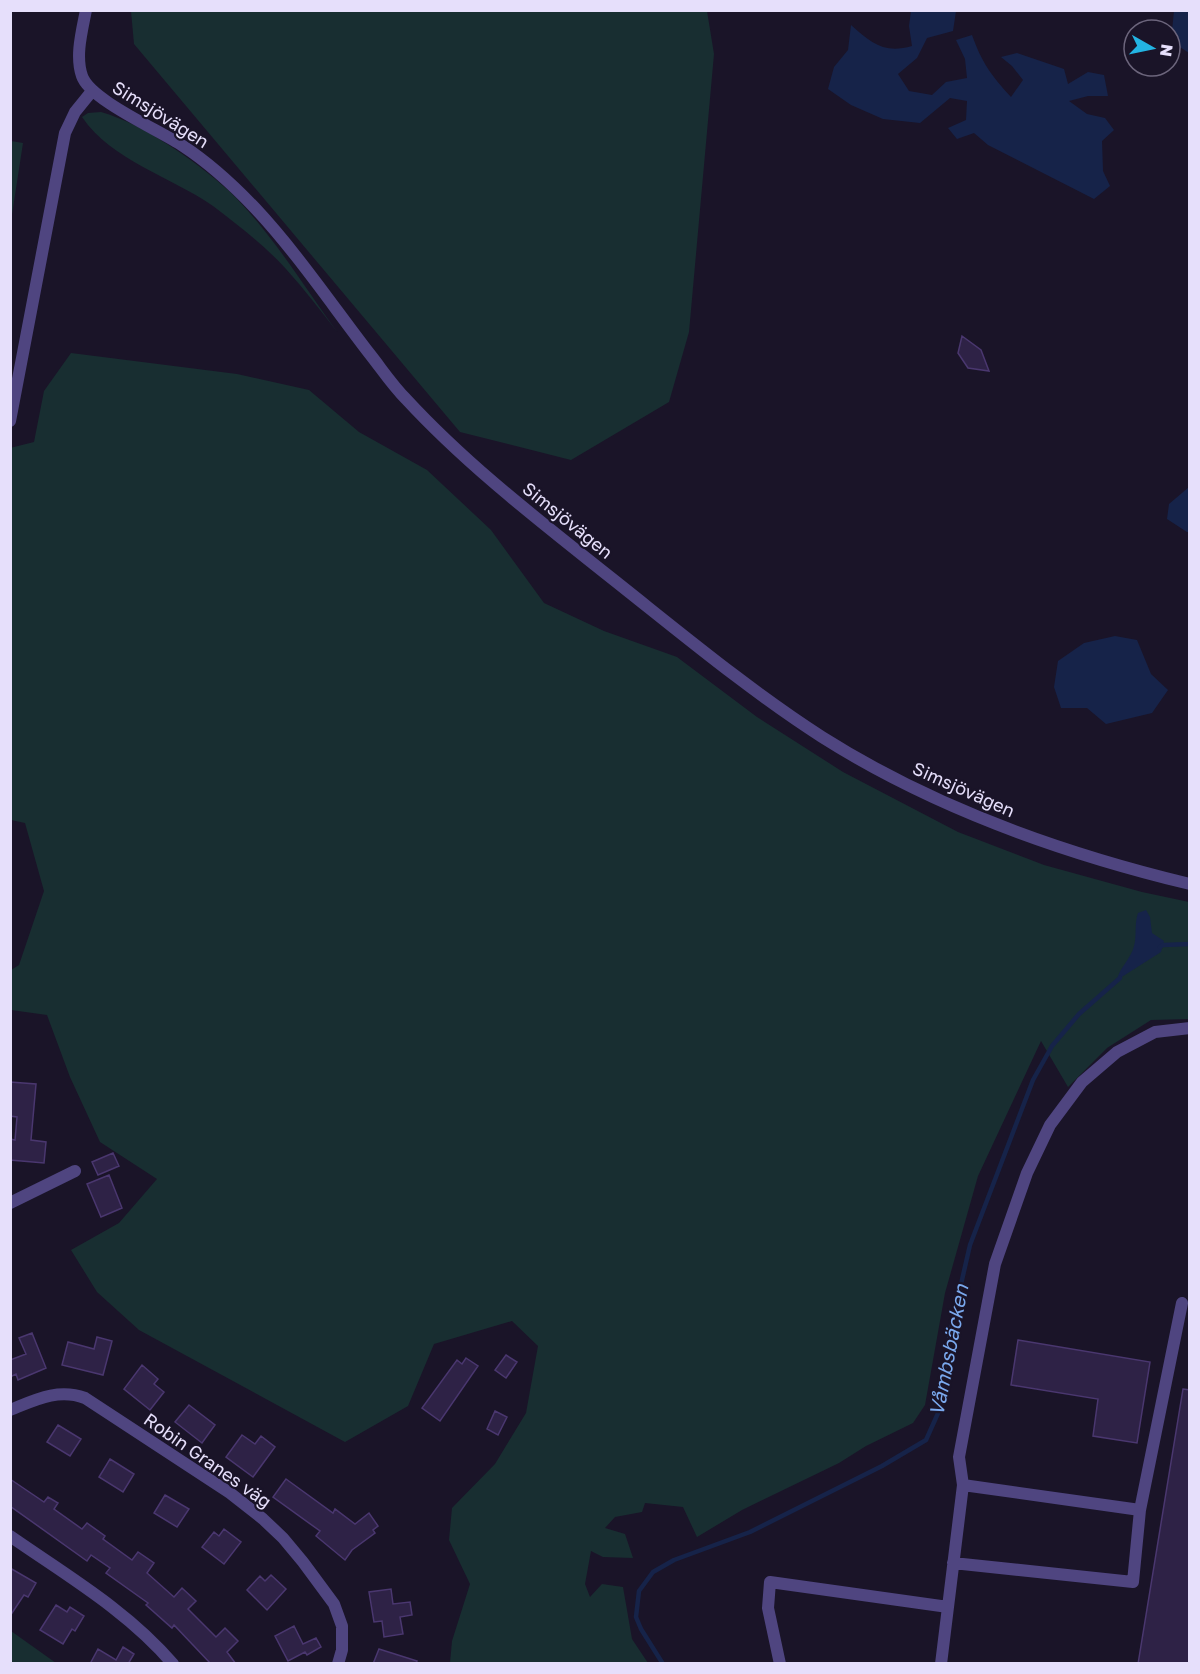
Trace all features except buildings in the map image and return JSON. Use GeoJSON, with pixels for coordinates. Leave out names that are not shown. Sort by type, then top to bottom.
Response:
{"type":"FeatureCollection","features":[{"type":"Feature","properties":{"kind":"street","name":"Simsjövägen"},"geometry":{"type":"LineString","coordinates":[[86,10],[81,41],[80,71],[83,81],[92,91],[105,102],[185,147],[214,170],[255,208],[402,395],[439,434],[516,501],[730,671],[823,737],[923,793],[1030,838],[1116,866],[1190,884]]}},
{"type":"Feature","properties":{"kind":"street"},"geometry":{"type":"LineString","coordinates":[[10,421],[65,134],[75,112],[92,91]]}},
{"type":"Feature","properties":{"kind":"street"},"geometry":{"type":"LineString","coordinates":[[941,1664],[963,1485],[959,1457],[995,1264],[1027,1173],[1050,1125],[1082,1082],[1117,1052],[1155,1032],[1190,1028]]}},
{"type":"Feature","properties":{"kind":"street"},"geometry":{"type":"LineString","coordinates":[[10,1203],[75,1171]]}},
{"type":"Feature","properties":{"kind":"street"},"geometry":{"type":"LineString","coordinates":[[953,1563],[1133,1581],[1140,1510],[1182,1303]]}},
{"type":"Feature","properties":{"kind":"street","name":"Robin Granes väg"},"geometry":{"type":"LineString","coordinates":[[10,1410],[57,1394],[73,1394],[85,1398],[194,1468],[255,1512],[283,1538],[334,1604],[342,1626],[342,1650],[338,1664]]}},
{"type":"Feature","properties":{"kind":"street"},"geometry":{"type":"LineString","coordinates":[[963,1485],[1140,1510]]}},
{"type":"Feature","properties":{"kind":"street"},"geometry":{"type":"LineString","coordinates":[[10,1536],[118,1612],[148,1636],[173,1664]]}},
{"type":"Feature","properties":{"kind":"street"},"geometry":{"type":"LineString","coordinates":[[780,1664],[768,1608],[770,1582],[948,1607]]}},
{"type":"Feature","properties":{"kind":"green space"},"geometry":{"type":"Polygon","coordinates":[[[131,11],[707,11],[714,54],[689,332],[669,402],[571,460],[460,432],[134,44],[131,11]]]}},
{"type":"Feature","properties":{"kind":"green space"},"geometry":{"type":"Polygon","coordinates":[[[101,112],[127,122],[159,139],[199,166],[229,191],[272,241],[338,333],[286,269],[251,236],[196,195],[125,157],[94,132],[82,117],[88,113],[101,112]]]}},
{"type":"Feature","properties":{"kind":"green space"},"geometry":{"type":"Polygon","coordinates":[[[10,141],[23,143],[11,221],[10,141]]]}},
{"type":"Feature","properties":{"kind":"green space"},"geometry":{"type":"Polygon","coordinates":[[[71,353],[237,374],[309,390],[359,432],[427,470],[491,530],[544,603],[604,631],[677,657],[757,717],[843,772],[958,832],[1044,865],[1142,892],[1189,902],[1189,1019],[1151,1020],[1107,1048],[1068,1087],[1041,1041],[978,1176],[945,1293],[925,1405],[913,1423],[866,1446],[839,1463],[742,1510],[697,1537],[683,1507],[645,1503],[642,1512],[615,1517],[605,1528],[625,1534],[633,1558],[603,1557],[591,1551],[585,1584],[590,1597],[602,1584],[623,1587],[632,1639],[648,1663],[450,1663],[452,1641],[470,1584],[449,1540],[452,1508],[495,1464],[526,1413],[538,1346],[512,1321],[434,1344],[408,1406],[345,1442],[139,1330],[97,1292],[71,1250],[119,1223],[157,1179],[100,1142],[70,1077],[47,1015],[11,1010],[11,970],[19,965],[44,891],[25,823],[11,820],[10,448],[34,442],[44,391],[71,353]]]}},
{"type":"Feature","properties":{"kind":"green space"},"geometry":{"type":"Polygon","coordinates":[[[11,1631],[56,1663],[11,1663],[11,1631]]]}},
{"type":"Feature","properties":{"kind":"water"},"geometry":{"type":"Polygon","coordinates":[[[911,11],[956,11],[953,31],[927,38],[917,58],[898,74],[909,91],[932,95],[946,82],[967,78],[965,59],[956,40],[972,35],[988,68],[1011,97],[1023,80],[1001,57],[1017,53],[1064,69],[1068,84],[1088,72],[1104,75],[1108,96],[1088,96],[1069,101],[1087,114],[1105,118],[1114,130],[1102,141],[1103,171],[1110,186],[1094,199],[988,145],[974,133],[957,139],[948,128],[966,120],[967,101],[950,98],[920,123],[883,119],[851,105],[828,89],[834,67],[848,50],[851,25],[872,42],[886,48],[912,46],[909,26],[911,11]]]}},
{"type":"Feature","properties":{"kind":"water"},"geometry":{"type":"Polygon","coordinates":[[[1174,11],[1189,11],[1189,53],[1182,48],[1182,18],[1173,18],[1174,11]]]}},
{"type":"Feature","properties":{"kind":"water"},"geometry":{"type":"Polygon","coordinates":[[[1189,487],[1189,532],[1187,532],[1167,519],[1169,504],[1189,487]]]}},
{"type":"Feature","properties":{"kind":"water"},"geometry":{"type":"Polygon","coordinates":[[[1115,636],[1137,640],[1151,674],[1168,690],[1152,713],[1106,724],[1087,708],[1061,708],[1054,687],[1058,661],[1084,643],[1115,636]]]}},
{"type":"Feature","properties":{"kind":"water"},"geometry":{"type":"Polygon","coordinates":[[[1146,910],[1150,917],[1152,933],[1164,941],[1161,952],[1117,980],[1134,946],[1138,913],[1146,910]]]}},
{"type":"Feature","properties":{"kind":"waterway","name":"Våmbsbäcken"},"geometry":{"type":"LineString","coordinates":[[1160,947],[1190,944]]}},
{"type":"Feature","properties":{"kind":"waterway","name":"Våmbsbäcken"},"geometry":{"type":"LineString","coordinates":[[663,1664],[636,1617],[639,1591],[653,1572],[674,1560],[750,1532],[882,1466],[926,1440],[939,1411],[950,1332],[970,1245],[1033,1080],[1052,1046],[1079,1014],[1120,978]]}}]}
